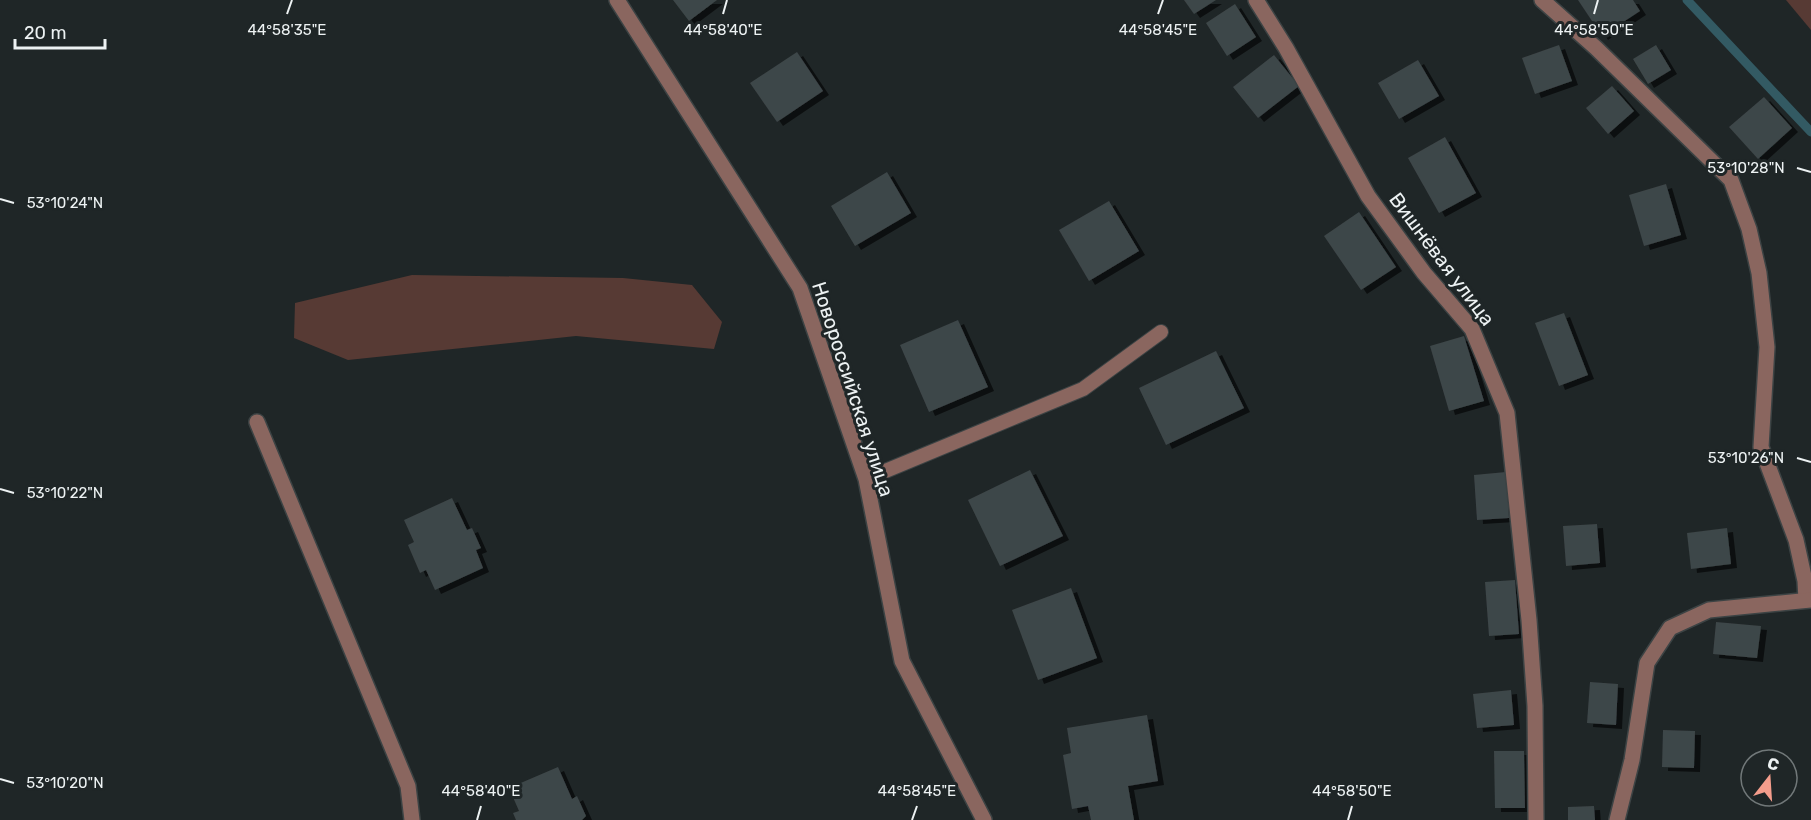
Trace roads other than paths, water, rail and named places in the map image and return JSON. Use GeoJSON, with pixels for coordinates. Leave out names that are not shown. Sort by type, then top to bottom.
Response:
{"type":"FeatureCollection","features":[{"type":"Feature","properties":{"kind":"street","name":"Новороссийская улица"},"geometry":{"type":"LineString","coordinates":[[617,0],[800,288],[866,479],[902,661],[984,820]]}},
{"type":"Feature","properties":{"kind":"street","name":"Вишнёвая улица"},"geometry":{"type":"LineString","coordinates":[[1256,0],[1286,48],[1368,196],[1424,273],[1472,328],[1507,413],[1529,620],[1535,706],[1536,820]]}},
{"type":"Feature","properties":{"kind":"street"},"geometry":{"type":"LineString","coordinates":[[1542,0],[1596,48],[1731,180],[1749,229],[1760,283],[1767,347],[1761,447],[1796,540],[1808,600],[1709,610],[1670,628],[1647,663],[1632,760],[1617,820]]}},
{"type":"Feature","properties":{"kind":"street"},"geometry":{"type":"LineString","coordinates":[[257,422],[408,786],[412,820]]}},
{"type":"Feature","properties":{"kind":"lane"},"geometry":{"type":"LineString","coordinates":[[866,479],[1083,389],[1161,332]]}},
{"type":"Feature","properties":{"kind":"waterway"},"geometry":{"type":"LineString","coordinates":[[1687,0],[1811,132]]}}]}
